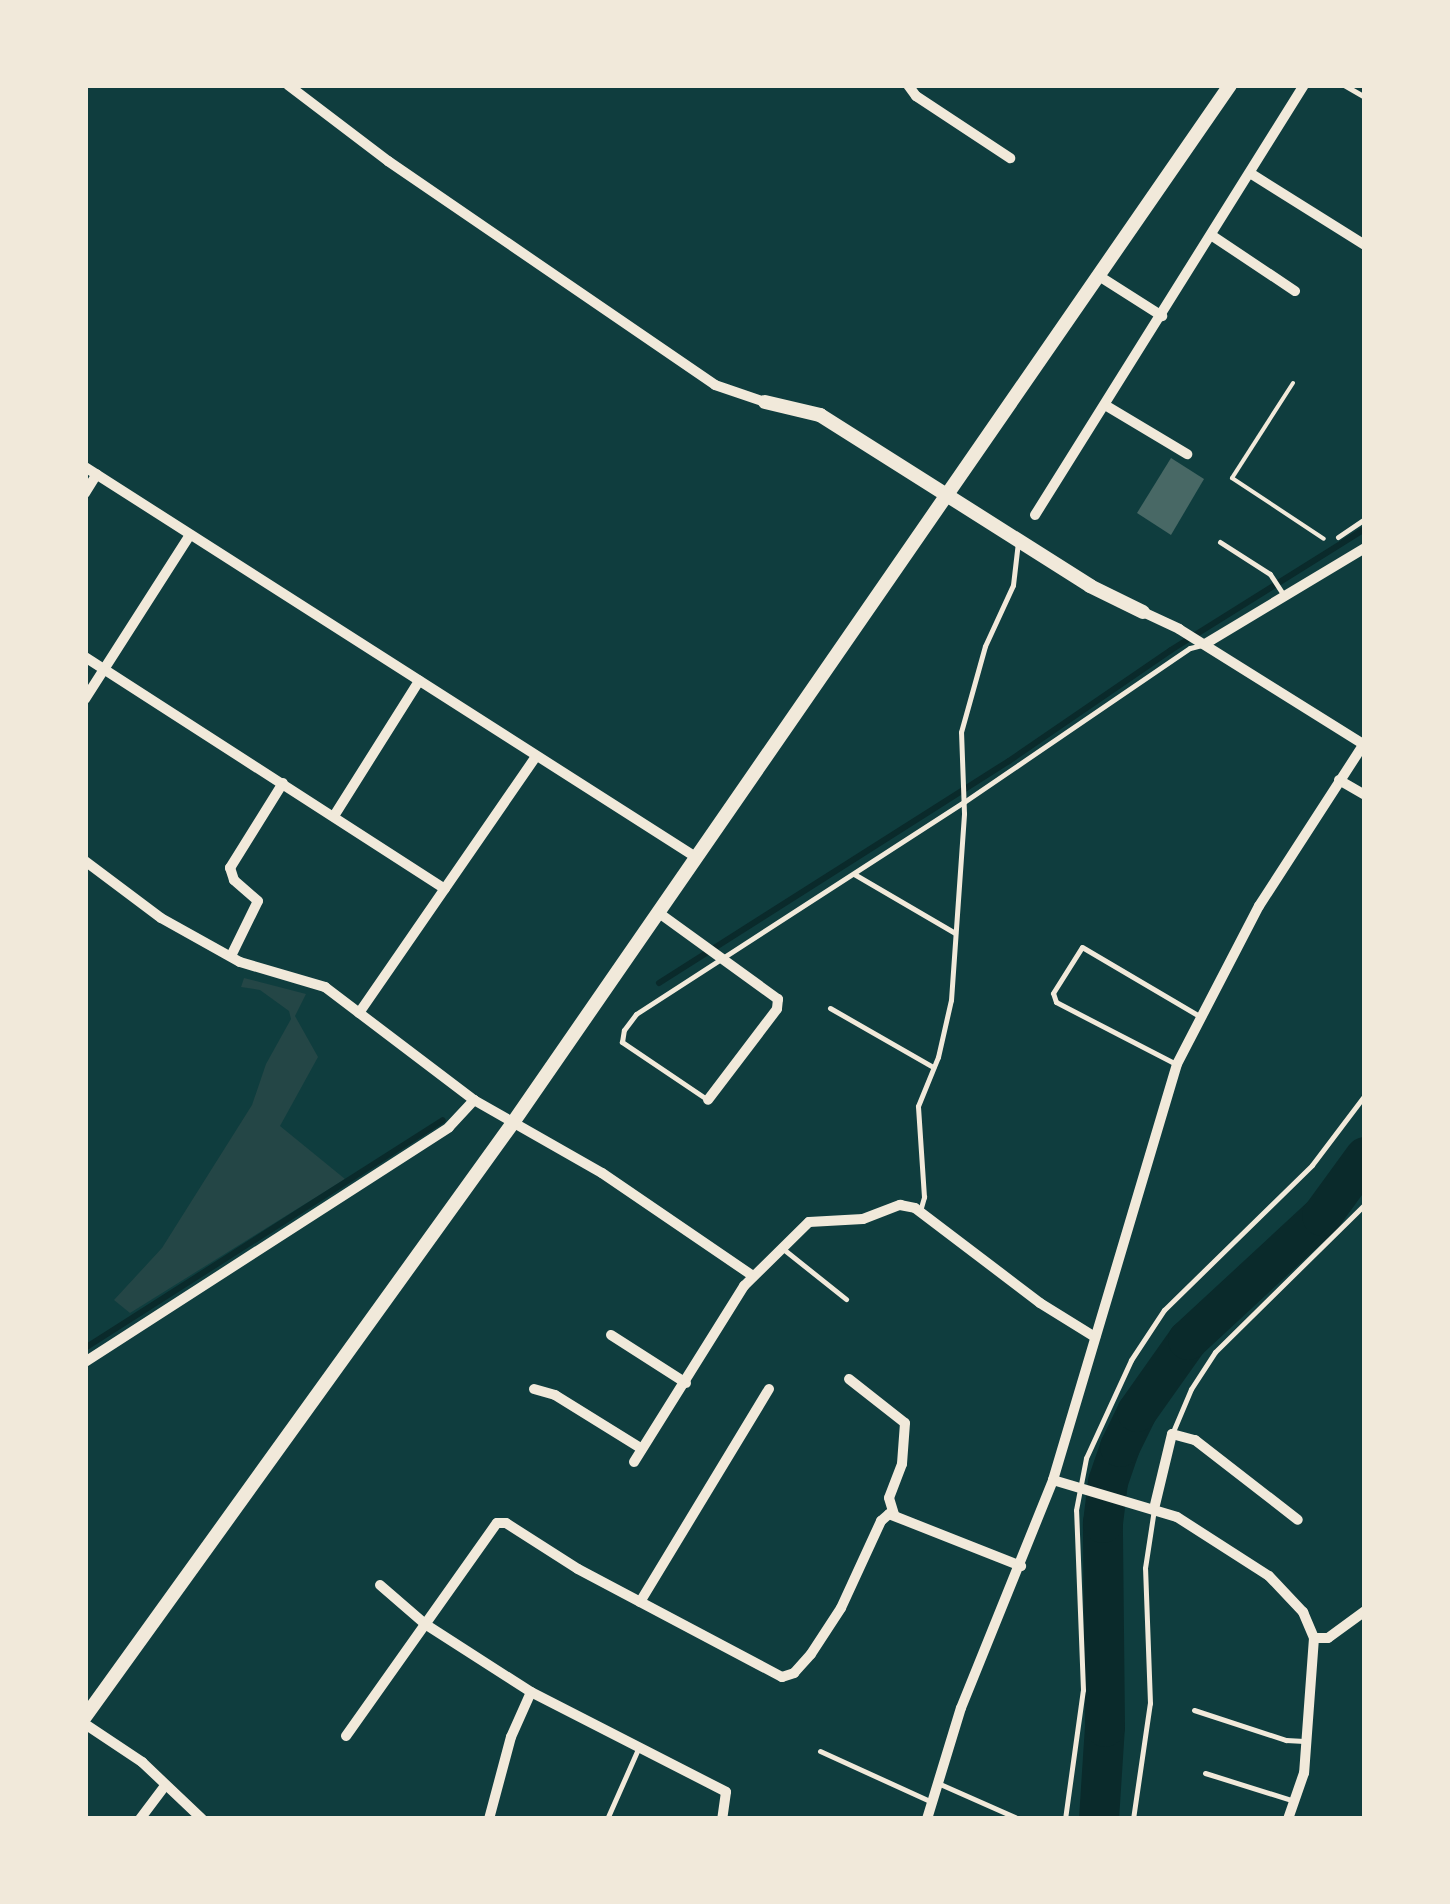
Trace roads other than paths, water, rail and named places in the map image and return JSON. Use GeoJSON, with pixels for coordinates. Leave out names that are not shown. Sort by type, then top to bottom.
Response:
{"type":"FeatureCollection","features":[{"type":"Feature","properties":{"kind":"street"},"geometry":{"type":"LineString","coordinates":[[288,85],[388,161],[715,385],[820,416],[1090,586],[1205,644],[1364,743],[1259,906],[1176,1064],[1053,1480],[976,1668],[927,1819]]}},
{"type":"Feature","properties":{"kind":"street"},"geometry":{"type":"LineString","coordinates":[[908,85],[916,96],[1010,158]]}},
{"type":"Feature","properties":{"kind":"street"},"geometry":{"type":"LineString","coordinates":[[202,1819],[142,1762],[85,1721],[512,1124],[1230,85]]}},
{"type":"Feature","properties":{"kind":"street"},"geometry":{"type":"LineString","coordinates":[[1035,515],[1304,85]]}},
{"type":"Feature","properties":{"kind":"street"},"geometry":{"type":"LineString","coordinates":[[1250,173],[1365,246]]}},
{"type":"Feature","properties":{"kind":"street"},"geometry":{"type":"LineString","coordinates":[[1211,235],[1294,290]]}},
{"type":"Feature","properties":{"kind":"street"},"geometry":{"type":"LineString","coordinates":[[1100,276],[1162,316]]}},
{"type":"Feature","properties":{"kind":"street"},"geometry":{"type":"LineString","coordinates":[[1105,404],[1187,454]]}},
{"type":"Feature","properties":{"kind":"street"},"geometry":{"type":"LineString","coordinates":[[85,467],[696,858]]}},
{"type":"Feature","properties":{"kind":"street"},"geometry":{"type":"LineString","coordinates":[[85,493],[97,474]]}},
{"type":"Feature","properties":{"kind":"street"},"geometry":{"type":"LineString","coordinates":[[85,700],[190,534]]}},
{"type":"Feature","properties":{"kind":"street"},"geometry":{"type":"LineString","coordinates":[[1205,644],[1279,587],[1365,548]]}},
{"type":"Feature","properties":{"kind":"street"},"geometry":{"type":"LineString","coordinates":[[85,657],[444,889]]}},
{"type":"Feature","properties":{"kind":"street"},"geometry":{"type":"LineString","coordinates":[[334,816],[419,681]]}},
{"type":"Feature","properties":{"kind":"street"},"geometry":{"type":"LineString","coordinates":[[358,1013],[536,756]]}},
{"type":"Feature","properties":{"kind":"street"},"geometry":{"type":"LineString","coordinates":[[1339,780],[1365,795]]}},
{"type":"Feature","properties":{"kind":"street"},"geometry":{"type":"LineString","coordinates":[[231,956],[258,900],[234,880],[230,868],[283,784]]}},
{"type":"Feature","properties":{"kind":"street"},"geometry":{"type":"LineString","coordinates":[[85,861],[161,918],[231,956],[316,982],[474,1100],[602,1174],[753,1276]]}},
{"type":"Feature","properties":{"kind":"street"},"geometry":{"type":"LineString","coordinates":[[658,912],[772,994],[779,1004],[708,1100]]}},
{"type":"Feature","properties":{"kind":"street"},"geometry":{"type":"LineString","coordinates":[[85,1362],[450,1128],[474,1100]]}},
{"type":"Feature","properties":{"kind":"street"},"geometry":{"type":"LineString","coordinates":[[634,1462],[753,1276],[809,1222],[863,1219],[900,1206],[920,1211],[1040,1303],[1095,1337]]}},
{"type":"Feature","properties":{"kind":"street"},"geometry":{"type":"LineString","coordinates":[[611,1335],[686,1383]]}},
{"type":"Feature","properties":{"kind":"street"},"geometry":{"type":"LineString","coordinates":[[848,1379],[905,1423],[902,1464],[890,1498],[894,1514]]}},
{"type":"Feature","properties":{"kind":"street"},"geometry":{"type":"LineString","coordinates":[[534,1389],[555,1396],[642,1449]]}},
{"type":"Feature","properties":{"kind":"street"},"geometry":{"type":"LineString","coordinates":[[640,1602],[769,1389]]}},
{"type":"Feature","properties":{"kind":"street"},"geometry":{"type":"LineString","coordinates":[[1150,1508],[1172,1434],[1195,1440],[1298,1520]]}},
{"type":"Feature","properties":{"kind":"street"},"geometry":{"type":"LineString","coordinates":[[1053,1480],[1150,1508],[1195,1527],[1268,1576],[1303,1612],[1314,1638],[1307,1741],[1304,1773],[1288,1819]]}},
{"type":"Feature","properties":{"kind":"street"},"geometry":{"type":"LineString","coordinates":[[894,1514],[1020,1566]]}},
{"type":"Feature","properties":{"kind":"street"},"geometry":{"type":"LineString","coordinates":[[346,1736],[493,1526],[501,1522],[776,1676],[788,1676],[805,1662],[841,1608],[881,1521],[894,1514]]}},
{"type":"Feature","properties":{"kind":"street"},"geometry":{"type":"LineString","coordinates":[[380,1585],[425,1624],[531,1692],[726,1792],[722,1819]]}},
{"type":"Feature","properties":{"kind":"street"},"geometry":{"type":"LineString","coordinates":[[1314,1638],[1328,1638],[1365,1611]]}},
{"type":"Feature","properties":{"kind":"street"},"geometry":{"type":"LineString","coordinates":[[489,1819],[511,1738],[531,1692]]}},
{"type":"Feature","properties":{"kind":"street"},"geometry":{"type":"LineString","coordinates":[[140,1819],[164,1787]]}},
{"type":"Feature","properties":{"kind":"lane"},"geometry":{"type":"LineString","coordinates":[[1344,85],[1365,98]]}},
{"type":"Feature","properties":{"kind":"lane"},"geometry":{"type":"LineString","coordinates":[[1338,536],[1364,524]]}},
{"type":"Feature","properties":{"kind":"lane"},"geometry":{"type":"LineString","coordinates":[[920,1211],[924,1198],[918,1106],[934,1068],[951,1000],[964,802],[963,720],[985,646],[1012,586],[1018,540]]}},
{"type":"Feature","properties":{"kind":"lane"},"geometry":{"type":"LineString","coordinates":[[1220,542],[1279,587]]}},
{"type":"Feature","properties":{"kind":"lane"},"geometry":{"type":"LineString","coordinates":[[708,1100],[620,1038],[644,1008],[964,802],[1190,648],[1205,644]]}},
{"type":"Feature","properties":{"kind":"lane"},"geometry":{"type":"LineString","coordinates":[[853,874],[955,933]]}},
{"type":"Feature","properties":{"kind":"lane"},"geometry":{"type":"LineString","coordinates":[[1176,1064],[1056,1002],[1053,993],[1082,947],[1199,1016]]}},
{"type":"Feature","properties":{"kind":"lane"},"geometry":{"type":"LineString","coordinates":[[830,1008],[934,1068]]}},
{"type":"Feature","properties":{"kind":"lane"},"geometry":{"type":"LineString","coordinates":[[1064,1819],[1083,1690],[1077,1529],[1086,1458],[1120,1382],[1154,1323],[1182,1288],[1312,1165],[1365,1094]]}},
{"type":"Feature","properties":{"kind":"lane"},"geometry":{"type":"LineString","coordinates":[[1172,1434],[1190,1390],[1214,1352],[1365,1204]]}},
{"type":"Feature","properties":{"kind":"lane"},"geometry":{"type":"LineString","coordinates":[[780,1247],[846,1300]]}},
{"type":"Feature","properties":{"kind":"lane"},"geometry":{"type":"LineString","coordinates":[[1133,1819],[1150,1703],[1145,1568],[1150,1508]]}},
{"type":"Feature","properties":{"kind":"lane"},"geometry":{"type":"LineString","coordinates":[[1194,1710],[1286,1740],[1307,1741]]}},
{"type":"Feature","properties":{"kind":"lane"},"geometry":{"type":"LineString","coordinates":[[607,1819],[638,1750]]}},
{"type":"Feature","properties":{"kind":"lane"},"geometry":{"type":"LineString","coordinates":[[820,1752],[932,1802]]}},
{"type":"Feature","properties":{"kind":"lane"},"geometry":{"type":"LineString","coordinates":[[1204,1773],[1294,1802]]}},
{"type":"Feature","properties":{"kind":"lane"},"geometry":{"type":"LineString","coordinates":[[937,1782],[1019,1819]]}},
{"type":"Feature","properties":{"kind":"waterway"},"geometry":{"type":"LineString","coordinates":[[659,983],[1009,761],[1171,650],[1365,529]]}},
{"type":"Feature","properties":{"kind":"waterway"},"geometry":{"type":"LineString","coordinates":[[85,1348],[443,1120]]}},
{"type":"Feature","properties":{"kind":"waterway"},"geometry":{"type":"LineString","coordinates":[[1099,1819],[1105,1727],[1103,1523],[1108,1482],[1120,1447],[1137,1412],[1188,1340],[1322,1216],[1365,1157]]}}]}
